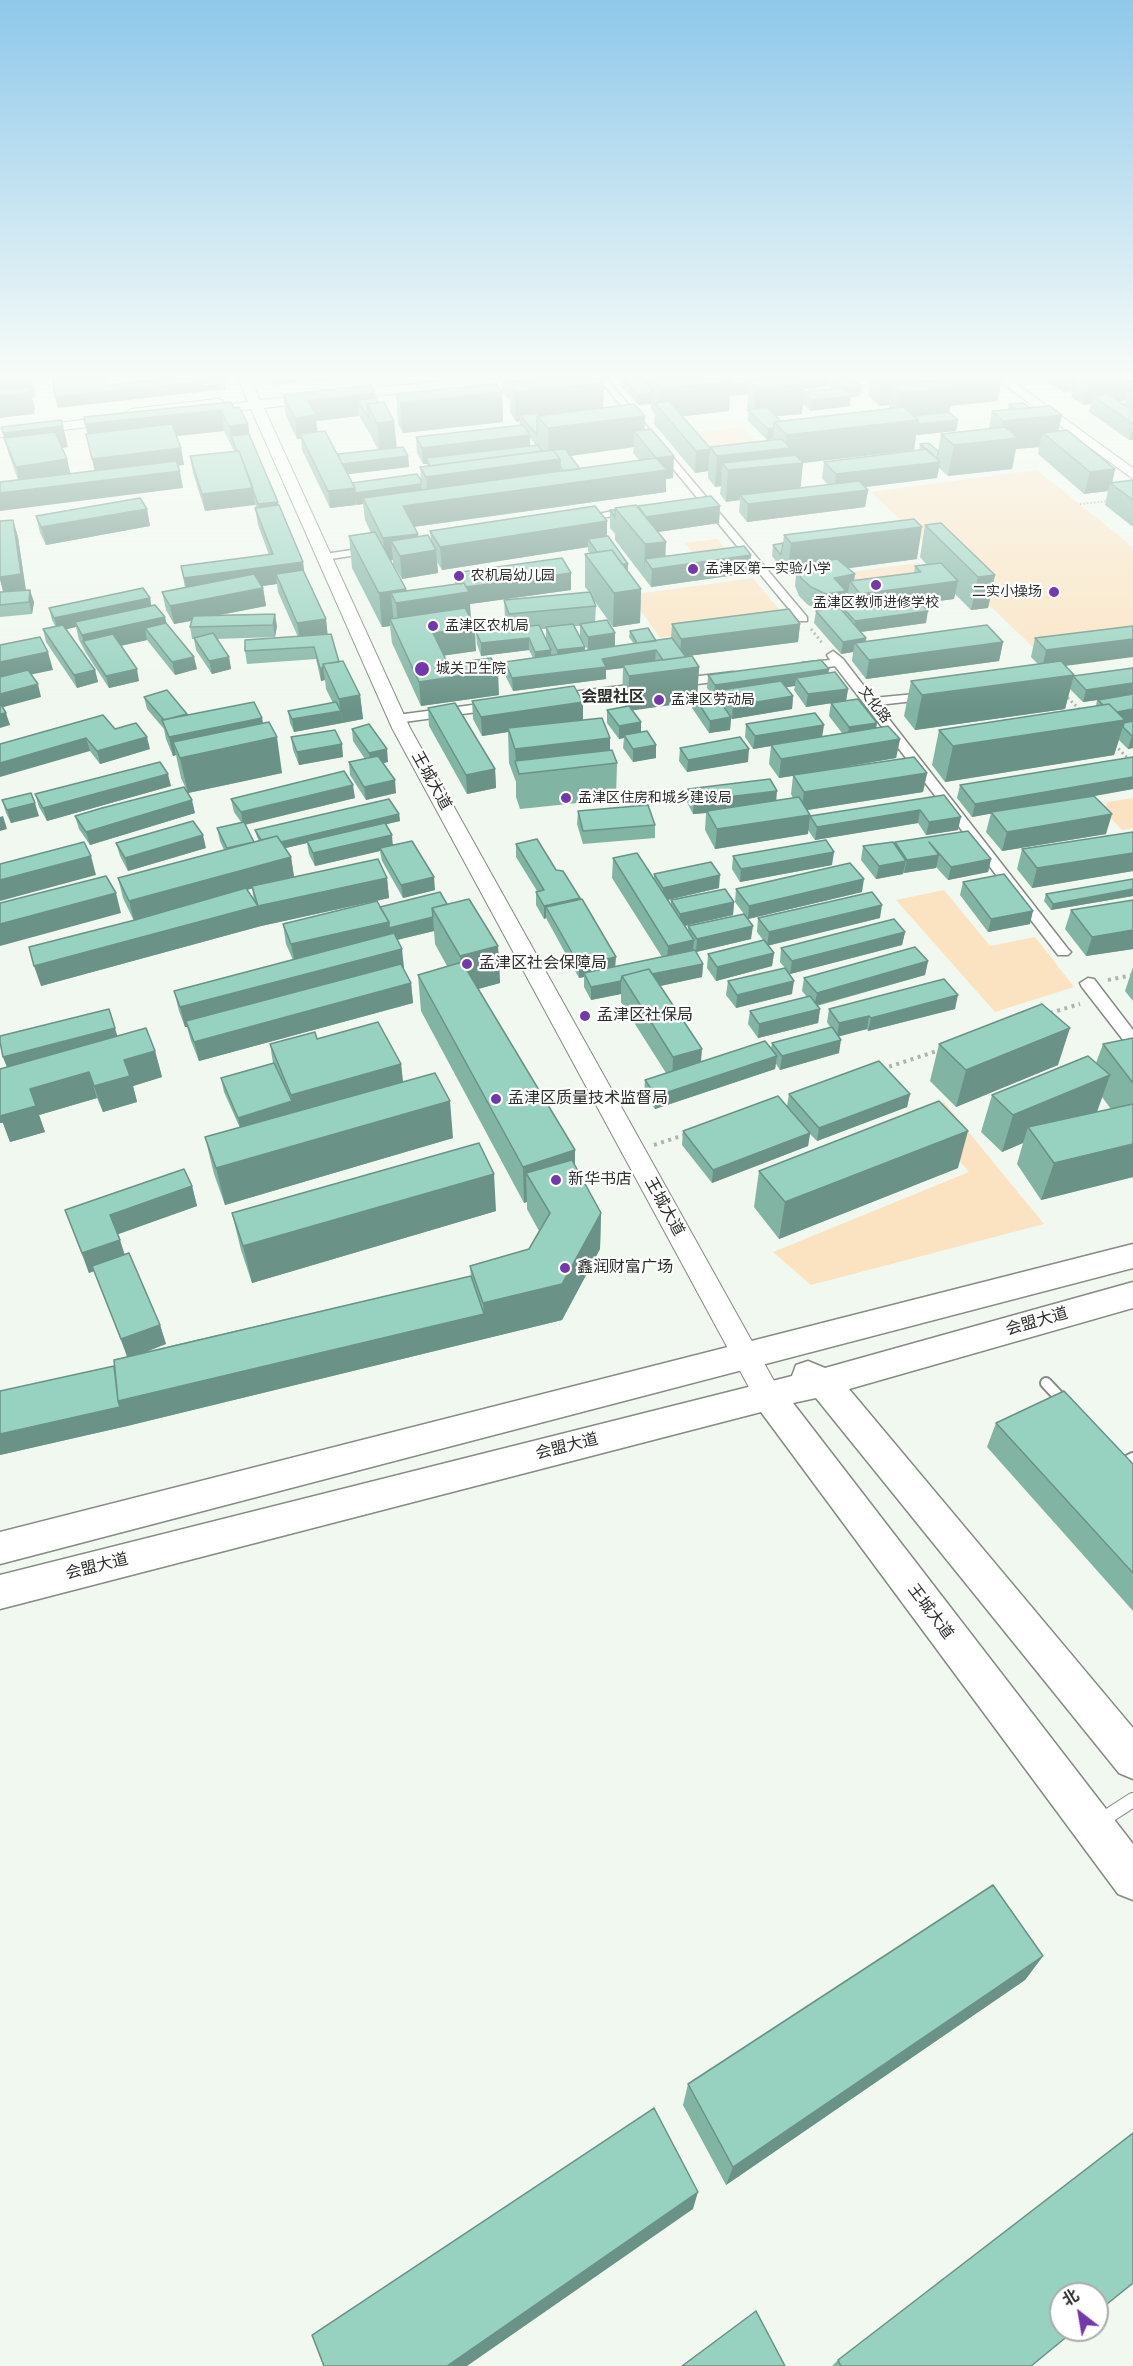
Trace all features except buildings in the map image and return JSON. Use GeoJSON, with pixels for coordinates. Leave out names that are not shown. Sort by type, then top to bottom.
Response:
{"type":"FeatureCollection","features":[{"type":"Feature","properties":{"kind":"main road","name":"王城大道"},"geometry":{"type":"LineString","coordinates":[[295,489],[324,557],[403,718],[756,1354]]}},
{"type":"Feature","properties":{"kind":"main road","name":"王城大道"},"geometry":{"type":"LineString","coordinates":[[298,489],[403,718],[648,1147],[756,1354],[768,1396],[1133,1879]]}},
{"type":"Feature","properties":{"kind":"main road"},"geometry":{"type":"LineString","coordinates":[[0,1548],[1133,1256]]}},
{"type":"Feature","properties":{"kind":"main road","name":"会盟大道"},"geometry":{"type":"LineString","coordinates":[[0,1592],[823,1382],[1133,1295]]}},
{"type":"Feature","properties":{"kind":"main road"},"geometry":{"type":"LineString","coordinates":[[756,1354],[823,1382],[1133,1759]]}},
{"type":"Feature","properties":{"kind":"street"},"geometry":{"type":"LineString","coordinates":[[689,489],[803,619]]}},
{"type":"Feature","properties":{"kind":"street"},"geometry":{"type":"LineString","coordinates":[[564,521],[646,508]]}},
{"type":"Feature","properties":{"kind":"street"},"geometry":{"type":"LineString","coordinates":[[324,557],[377,549]]}},
{"type":"Feature","properties":{"kind":"street"},"geometry":{"type":"LineString","coordinates":[[792,668],[834,657]]}},
{"type":"Feature","properties":{"kind":"street","name":"文化路"},"geometry":{"type":"LineString","coordinates":[[834,657],[872,702],[1064,952]]}},
{"type":"Feature","properties":{"kind":"street"},"geometry":{"type":"LineString","coordinates":[[537,700],[746,674]]}},
{"type":"Feature","properties":{"kind":"street"},"geometry":{"type":"LineString","coordinates":[[872,702],[943,693]]}},
{"type":"Feature","properties":{"kind":"street"},"geometry":{"type":"LineString","coordinates":[[403,718],[513,704]]}},
{"type":"Feature","properties":{"kind":"street"},"geometry":{"type":"LineString","coordinates":[[1088,983],[1133,1041]]}},
{"type":"Feature","properties":{"kind":"lane"},"geometry":{"type":"LineString","coordinates":[[1046,1383],[1076,1415]]}},
{"type":"Feature","properties":{"kind":"lane"},"geometry":{"type":"LineString","coordinates":[[1133,1458],[1118,1460],[1133,1476]]}},
{"type":"Feature","properties":{"kind":"lane"},"geometry":{"type":"LineString","coordinates":[[1093,1826],[1133,1800]]}},
{"type":"Feature","properties":{"kind":"path"},"geometry":{"type":"LineString","coordinates":[[1080,504],[1112,500]]}},
{"type":"Feature","properties":{"kind":"path"},"geometry":{"type":"LineString","coordinates":[[803,619],[834,657]]}},
{"type":"Feature","properties":{"kind":"path"},"geometry":{"type":"LineString","coordinates":[[1059,688],[1083,713]]}},
{"type":"Feature","properties":{"kind":"path"},"geometry":{"type":"LineString","coordinates":[[1108,739],[1133,764]]}},
{"type":"Feature","properties":{"kind":"path"},"geometry":{"type":"LineString","coordinates":[[1042,1016],[1098,997]]}},
{"type":"Feature","properties":{"kind":"path"},"geometry":{"type":"LineString","coordinates":[[873,1072],[941,1050]]}},
{"type":"Feature","properties":{"kind":"path"},"geometry":{"type":"LineString","coordinates":[[648,1147],[693,1132]]}},
{"type":"Feature","properties":{"kind":"shaded area","name":"二实小操场"},"geometry":{"type":"Polygon","coordinates":[[[891,489],[1061,489],[1133,547],[1133,636],[1037,651],[871,492],[891,489]]]}},
{"type":"Feature","properties":{"kind":"shaded area"},"geometry":{"type":"Polygon","coordinates":[[[718,539],[730,555],[697,559],[685,543],[718,539]]]}},
{"type":"Feature","properties":{"kind":"shaded area"},"geometry":{"type":"Polygon","coordinates":[[[919,563],[933,577],[854,587],[842,573],[919,563]]]}},
{"type":"Feature","properties":{"kind":"shaded area"},"geometry":{"type":"Polygon","coordinates":[[[753,578],[788,620],[660,638],[630,595],[753,578]]]}},
{"type":"Feature","properties":{"kind":"shaded area"},"geometry":{"type":"Polygon","coordinates":[[[1133,798],[1133,828],[1122,830],[1104,811],[1107,802],[1133,798]]]}},
{"type":"Feature","properties":{"kind":"shaded area"},"geometry":{"type":"Polygon","coordinates":[[[944,890],[990,946],[1035,937],[1074,987],[995,1012],[896,900],[944,890]]]}},
{"type":"Feature","properties":{"kind":"shaded area"},"geometry":{"type":"Polygon","coordinates":[[[944,1102],[1044,1224],[811,1285],[773,1252],[969,1172],[914,1109],[944,1102]]]}},
{"type":"Feature","properties":{"kind":"place","name":"孟津区第一实验小学"},"geometry":{"type":"Point","coordinates":[693,569]}},
{"type":"Feature","properties":{"kind":"place","name":"农机局幼儿园"},"geometry":{"type":"Point","coordinates":[459,576]}},
{"type":"Feature","properties":{"kind":"place","name":"孟津区教师进修学校"},"geometry":{"type":"Point","coordinates":[876,585]}},
{"type":"Feature","properties":{"kind":"place","name":"二实小操场"},"geometry":{"type":"Point","coordinates":[1054,592]}},
{"type":"Feature","properties":{"kind":"place","name":"孟津区农机局"},"geometry":{"type":"Point","coordinates":[433,626]}},
{"type":"Feature","properties":{"kind":"place","name":"城关卫生院"},"geometry":{"type":"Point","coordinates":[422,669]}},
{"type":"Feature","properties":{"kind":"place","name":"孟津区劳动局"},"geometry":{"type":"Point","coordinates":[659,700]}},
{"type":"Feature","properties":{"kind":"place","name":"孟津区住房和城乡建设局"},"geometry":{"type":"Point","coordinates":[566,798]}},
{"type":"Feature","properties":{"kind":"place","name":"孟津区社会保障局"},"geometry":{"type":"Point","coordinates":[467,964]}},
{"type":"Feature","properties":{"kind":"place","name":"孟津区社保局"},"geometry":{"type":"Point","coordinates":[585,1016]}},
{"type":"Feature","properties":{"kind":"place","name":"孟津区质量技术监督局"},"geometry":{"type":"Point","coordinates":[496,1099]}},
{"type":"Feature","properties":{"kind":"place","name":"新华书店"},"geometry":{"type":"Point","coordinates":[556,1180]}},
{"type":"Feature","properties":{"kind":"place","name":"鑫润财富广场"},"geometry":{"type":"Point","coordinates":[565,1268]}},
{"type":"Feature","properties":{"kind":"district","name":"会盟社区"},"geometry":{"type":"Point","coordinates":[613,698]}}]}
